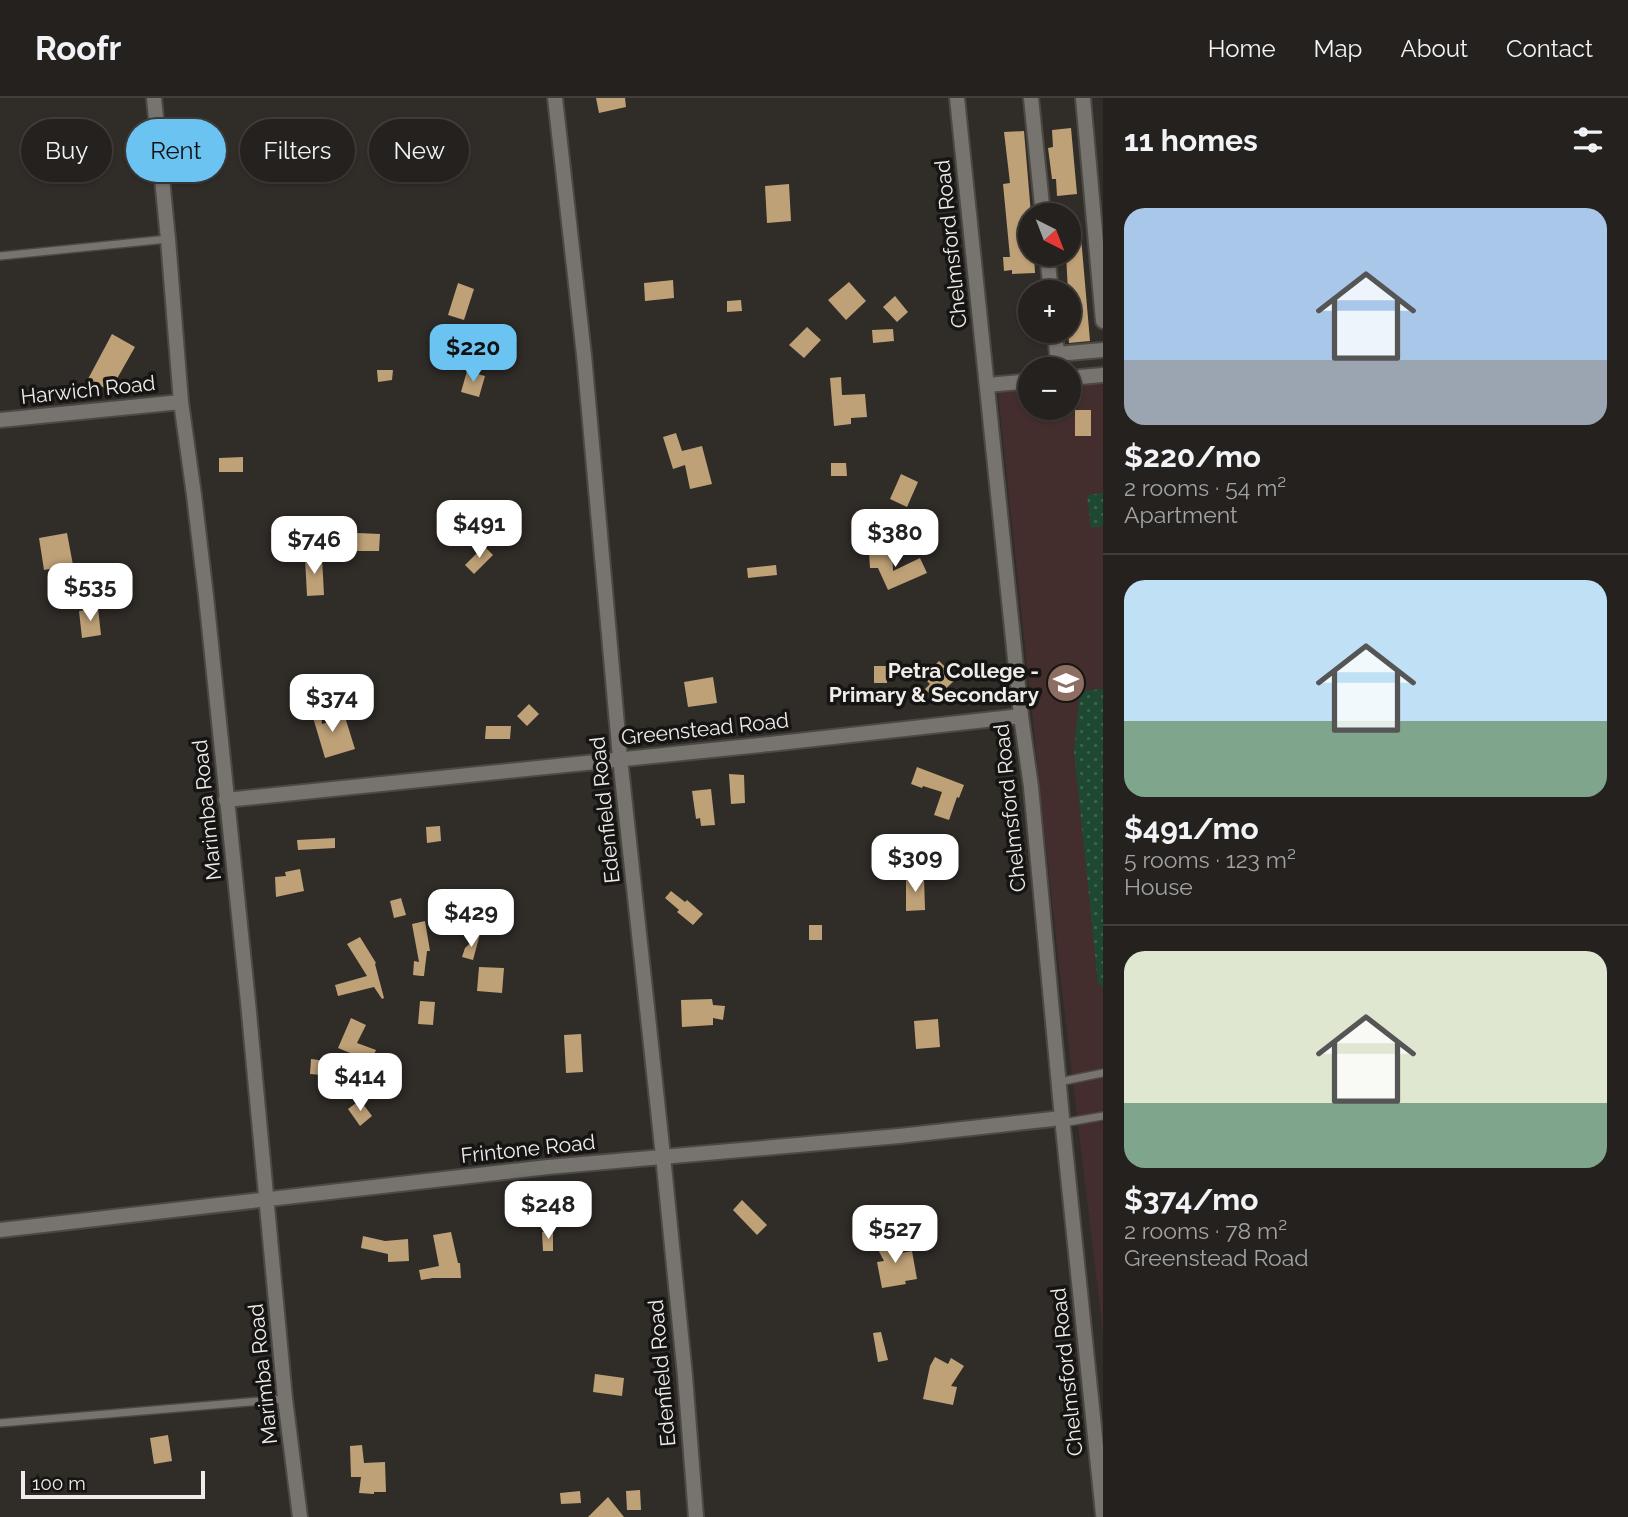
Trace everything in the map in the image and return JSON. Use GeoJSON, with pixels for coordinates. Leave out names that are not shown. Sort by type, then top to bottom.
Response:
{"type":"FeatureCollection","features":[{"type":"Feature","properties":{"kind":"street","name":"Marimba Road"},"geometry":{"type":"LineString","coordinates":[[153,98],[168,239],[180,402],[194,495],[248,1002],[285,1399],[300,1517]]}},
{"type":"Feature","properties":{"kind":"street","name":"Edenfield Road"},"geometry":{"type":"LineString","coordinates":[[555,98],[584,355],[620,758],[663,1156],[696,1517]]}},
{"type":"Feature","properties":{"kind":"street","name":"Chelmsford Road"},"geometry":{"type":"LineString","coordinates":[[957,98],[1021,716],[1031,787],[1103,1514]]}},
{"type":"Feature","properties":{"kind":"street"},"geometry":{"type":"LineString","coordinates":[[1031,98],[1042,203]]}},
{"type":"Feature","properties":{"kind":"street"},"geometry":{"type":"LineString","coordinates":[[1083,98],[1103,321]]}},
{"type":"Feature","properties":{"kind":"street"},"geometry":{"type":"LineString","coordinates":[[1056,343],[1057,355],[1103,350]]}},
{"type":"Feature","properties":{"kind":"street"},"geometry":{"type":"LineString","coordinates":[[1081,377],[1103,375]]}},
{"type":"Feature","properties":{"kind":"street"},"geometry":{"type":"LineString","coordinates":[[988,385],[1018,382]]}},
{"type":"Feature","properties":{"kind":"street","name":"Harwich Road"},"geometry":{"type":"LineString","coordinates":[[0,420],[180,402]]}},
{"type":"Feature","properties":{"kind":"street","name":"Greenstead Road"},"geometry":{"type":"LineString","coordinates":[[226,800],[1021,716]]}},
{"type":"Feature","properties":{"kind":"street","name":"Frintone Road"},"geometry":{"type":"LineString","coordinates":[[0,1230],[536,1169],[1063,1120]]}},
{"type":"Feature","properties":{"kind":"lane"},"geometry":{"type":"LineString","coordinates":[[0,256],[168,239]]}},
{"type":"Feature","properties":{"kind":"lane"},"geometry":{"type":"LineString","coordinates":[[1059,1082],[1103,1073]]}},
{"type":"Feature","properties":{"kind":"lane"},"geometry":{"type":"LineString","coordinates":[[1063,1120],[1103,1116]]}},
{"type":"Feature","properties":{"kind":"lane"},"geometry":{"type":"LineString","coordinates":[[0,1423],[285,1399]]}},
{"type":"Feature","properties":{"kind":"shaded area","name":"Petra College - Primary & Secondary"},"geometry":{"type":"Polygon","coordinates":[[[1103,383],[1103,1334],[1058,957],[998,393],[1018,391],[1018,420],[1081,420],[1081,385],[1103,383]]]}},
{"type":"Feature","properties":{"kind":"green space"},"geometry":{"type":"Polygon","coordinates":[[[1103,493],[1103,526],[1091,528],[1087,495],[1103,493]]]}},
{"type":"Feature","properties":{"kind":"green space"},"geometry":{"type":"Polygon","coordinates":[[[1103,689],[1103,987],[1098,983],[1074,750],[1080,691],[1103,689]]]}},
{"type":"Feature","properties":{"kind":"building"},"geometry":{"type":"Polygon","coordinates":[[[596,98],[625,98],[626,107],[599,113],[596,98]]]}},
{"type":"Feature","properties":{"kind":"building"},"geometry":{"type":"Polygon","coordinates":[[[1071,128],[1077,194],[1057,196],[1056,179],[1052,179],[1048,148],[1053,147],[1052,130],[1071,128]]]}},
{"type":"Feature","properties":{"kind":"building"},"geometry":{"type":"Polygon","coordinates":[[[1024,131],[1030,203],[1018,203],[1018,266],[1035,266],[1035,273],[1012,274],[1012,270],[1004,271],[1003,257],[1010,257],[1003,184],[1010,183],[1004,132],[1024,131]]]}},
{"type":"Feature","properties":{"kind":"building"},"geometry":{"type":"Polygon","coordinates":[[[789,184],[791,221],[767,223],[765,186],[789,184]]]}},
{"type":"Feature","properties":{"kind":"building"},"geometry":{"type":"Polygon","coordinates":[[[1082,249],[1090,341],[1081,342],[1081,280],[1067,280],[1067,266],[1082,266],[1082,249]]]}},
{"type":"Feature","properties":{"kind":"building"},"geometry":{"type":"Polygon","coordinates":[[[673,280],[674,298],[645,301],[644,283],[673,280]]]}},
{"type":"Feature","properties":{"kind":"building"},"geometry":{"type":"Polygon","coordinates":[[[849,282],[866,301],[846,320],[828,300],[849,282]]]}},
{"type":"Feature","properties":{"kind":"building"},"geometry":{"type":"Polygon","coordinates":[[[458,283],[474,289],[464,320],[448,315],[458,283]]]}},
{"type":"Feature","properties":{"kind":"building"},"geometry":{"type":"Polygon","coordinates":[[[895,296],[908,312],[897,322],[883,307],[895,296]]]}},
{"type":"Feature","properties":{"kind":"building"},"geometry":{"type":"Polygon","coordinates":[[[741,300],[742,311],[727,312],[727,301],[741,300]]]}},
{"type":"Feature","properties":{"kind":"building"},"geometry":{"type":"Polygon","coordinates":[[[807,327],[821,340],[804,358],[789,345],[807,327]]]}},
{"type":"Feature","properties":{"kind":"building"},"geometry":{"type":"Polygon","coordinates":[[[893,329],[894,341],[873,343],[872,330],[893,329]]]}},
{"type":"Feature","properties":{"kind":"building"},"geometry":{"type":"Polygon","coordinates":[[[112,334],[135,347],[110,391],[88,379],[112,334]]]}},
{"type":"Feature","properties":{"kind":"building"},"geometry":{"type":"Polygon","coordinates":[[[377,370],[393,370],[392,380],[378,382],[377,370]]]}},
{"type":"Feature","properties":{"kind":"building"},"geometry":{"type":"Polygon","coordinates":[[[467,371],[485,376],[479,397],[461,392],[467,371]]]}},
{"type":"Feature","properties":{"kind":"building"},"geometry":{"type":"Polygon","coordinates":[[[841,377],[842,395],[865,394],[867,417],[851,418],[851,424],[834,426],[830,378],[841,377]]]}},
{"type":"Feature","properties":{"kind":"building"},"geometry":{"type":"Polygon","coordinates":[[[1081,410],[1091,410],[1091,436],[1075,436],[1075,420],[1081,420],[1081,410]]]}},
{"type":"Feature","properties":{"kind":"building"},"geometry":{"type":"Polygon","coordinates":[[[676,433],[682,451],[702,446],[712,484],[690,489],[685,465],[673,469],[663,437],[676,433]]]}},
{"type":"Feature","properties":{"kind":"building"},"geometry":{"type":"Polygon","coordinates":[[[243,457],[243,472],[219,472],[219,458],[243,457]]]}},
{"type":"Feature","properties":{"kind":"building"},"geometry":{"type":"Polygon","coordinates":[[[831,463],[846,463],[847,476],[831,476],[831,463]]]}},
{"type":"Feature","properties":{"kind":"building"},"geometry":{"type":"Polygon","coordinates":[[[901,474],[918,482],[907,507],[890,499],[901,474]]]}},
{"type":"Feature","properties":{"kind":"building"},"geometry":{"type":"Polygon","coordinates":[[[67,533],[73,565],[44,570],[39,538],[67,533]]]}},
{"type":"Feature","properties":{"kind":"building"},"geometry":{"type":"Polygon","coordinates":[[[357,533],[380,534],[379,551],[356,551],[357,533]]]}},
{"type":"Feature","properties":{"kind":"building"},"geometry":{"type":"Polygon","coordinates":[[[484,546],[493,555],[474,574],[465,565],[484,546]]]}},
{"type":"Feature","properties":{"kind":"building"},"geometry":{"type":"Polygon","coordinates":[[[892,551],[893,571],[920,558],[927,573],[888,590],[878,568],[870,568],[869,552],[892,551]]]}},
{"type":"Feature","properties":{"kind":"building"},"geometry":{"type":"Polygon","coordinates":[[[322,557],[324,595],[307,596],[305,558],[322,557]]]}},
{"type":"Feature","properties":{"kind":"building"},"geometry":{"type":"Polygon","coordinates":[[[776,565],[777,575],[748,578],[747,568],[776,565]]]}},
{"type":"Feature","properties":{"kind":"building"},"geometry":{"type":"Polygon","coordinates":[[[98,608],[101,635],[82,638],[79,611],[98,608]]]}},
{"type":"Feature","properties":{"kind":"building"},"geometry":{"type":"Polygon","coordinates":[[[939,661],[957,678],[935,699],[925,689],[930,684],[926,680],[930,676],[927,673],[939,661]]]}},
{"type":"Feature","properties":{"kind":"building"},"geometry":{"type":"Polygon","coordinates":[[[874,666],[887,666],[887,683],[874,683],[874,666]]]}},
{"type":"Feature","properties":{"kind":"building"},"geometry":{"type":"Polygon","coordinates":[[[713,677],[717,703],[688,707],[684,682],[713,677]]]}},
{"type":"Feature","properties":{"kind":"building"},"geometry":{"type":"Polygon","coordinates":[[[320,703],[322,724],[345,717],[355,749],[325,758],[309,704],[320,703]]]}},
{"type":"Feature","properties":{"kind":"building"},"geometry":{"type":"Polygon","coordinates":[[[529,704],[539,714],[527,726],[517,716],[529,704]]]}},
{"type":"Feature","properties":{"kind":"building"},"geometry":{"type":"Polygon","coordinates":[[[486,726],[511,726],[510,739],[485,739],[486,726]]]}},
{"type":"Feature","properties":{"kind":"building"},"geometry":{"type":"Polygon","coordinates":[[[917,767],[964,785],[949,820],[934,815],[942,792],[911,784],[917,767]]]}},
{"type":"Feature","properties":{"kind":"building"},"geometry":{"type":"Polygon","coordinates":[[[729,774],[744,775],[745,803],[731,804],[729,774]]]}},
{"type":"Feature","properties":{"kind":"building"},"geometry":{"type":"Polygon","coordinates":[[[711,789],[715,825],[701,826],[700,818],[696,819],[692,791],[711,789]]]}},
{"type":"Feature","properties":{"kind":"building"},"geometry":{"type":"Polygon","coordinates":[[[440,826],[441,841],[427,843],[426,827],[440,826]]]}},
{"type":"Feature","properties":{"kind":"building"},"geometry":{"type":"Polygon","coordinates":[[[335,838],[335,848],[298,850],[297,840],[335,838]]]}},
{"type":"Feature","properties":{"kind":"building"},"geometry":{"type":"Polygon","coordinates":[[[300,869],[304,891],[276,897],[275,877],[286,876],[285,872],[300,869]]]}},
{"type":"Feature","properties":{"kind":"building"},"geometry":{"type":"Polygon","coordinates":[[[906,878],[924,878],[925,910],[906,911],[906,878]]]}},
{"type":"Feature","properties":{"kind":"building"},"geometry":{"type":"Polygon","coordinates":[[[671,891],[703,914],[693,925],[665,898],[671,891]]]}},
{"type":"Feature","properties":{"kind":"building"},"geometry":{"type":"Polygon","coordinates":[[[401,898],[406,915],[394,918],[390,901],[401,898]]]}},
{"type":"Feature","properties":{"kind":"building"},"geometry":{"type":"Polygon","coordinates":[[[425,921],[430,951],[427,951],[424,976],[413,975],[414,961],[419,962],[412,924],[425,921]]]}},
{"type":"Feature","properties":{"kind":"building"},"geometry":{"type":"Polygon","coordinates":[[[809,925],[822,925],[822,940],[809,940],[809,925]]]}},
{"type":"Feature","properties":{"kind":"building"},"geometry":{"type":"Polygon","coordinates":[[[480,934],[473,960],[462,957],[465,948],[480,934]]]}},
{"type":"Feature","properties":{"kind":"building"},"geometry":{"type":"Polygon","coordinates":[[[360,937],[376,963],[384,998],[382,999],[374,987],[338,996],[335,985],[367,976],[347,944],[360,937]]]}},
{"type":"Feature","properties":{"kind":"building"},"geometry":{"type":"Polygon","coordinates":[[[479,967],[504,968],[502,993],[477,991],[479,967]]]}},
{"type":"Feature","properties":{"kind":"building"},"geometry":{"type":"Polygon","coordinates":[[[712,999],[713,1005],[725,1006],[723,1020],[713,1018],[713,1025],[682,1027],[681,1000],[712,999]]]}},
{"type":"Feature","properties":{"kind":"building"},"geometry":{"type":"Polygon","coordinates":[[[420,1001],[435,1002],[433,1025],[418,1024],[420,1001]]]}},
{"type":"Feature","properties":{"kind":"building"},"geometry":{"type":"Polygon","coordinates":[[[351,1018],[366,1025],[357,1043],[376,1050],[373,1057],[387,1055],[389,1065],[382,1066],[338,1048],[351,1018]]]}},
{"type":"Feature","properties":{"kind":"building"},"geometry":{"type":"Polygon","coordinates":[[[938,1019],[940,1047],[916,1049],[914,1021],[938,1019]]]}},
{"type":"Feature","properties":{"kind":"building"},"geometry":{"type":"Polygon","coordinates":[[[581,1034],[583,1072],[566,1073],[564,1035],[581,1034]]]}},
{"type":"Feature","properties":{"kind":"building"},"geometry":{"type":"Polygon","coordinates":[[[311,1059],[334,1062],[333,1076],[310,1074],[311,1059]]]}},
{"type":"Feature","properties":{"kind":"building"},"geometry":{"type":"Polygon","coordinates":[[[360,1100],[372,1116],[360,1126],[348,1109],[360,1100]]]}},
{"type":"Feature","properties":{"kind":"building"},"geometry":{"type":"Polygon","coordinates":[[[742,1200],[767,1225],[757,1235],[733,1210],[742,1200]]]}},
{"type":"Feature","properties":{"kind":"building"},"geometry":{"type":"Polygon","coordinates":[[[451,1232],[460,1263],[461,1278],[421,1280],[419,1270],[439,1266],[433,1235],[451,1232]]]}},
{"type":"Feature","properties":{"kind":"building"},"geometry":{"type":"Polygon","coordinates":[[[542,1232],[553,1232],[553,1251],[543,1251],[542,1232]]]}},
{"type":"Feature","properties":{"kind":"building"},"geometry":{"type":"Polygon","coordinates":[[[887,1235],[896,1254],[912,1251],[917,1279],[905,1281],[906,1284],[882,1288],[877,1262],[884,1261],[874,1242],[887,1235]]]}},
{"type":"Feature","properties":{"kind":"building"},"geometry":{"type":"Polygon","coordinates":[[[363,1236],[385,1241],[408,1239],[409,1261],[388,1262],[388,1254],[361,1248],[363,1236]]]}},
{"type":"Feature","properties":{"kind":"building"},"geometry":{"type":"Polygon","coordinates":[[[881,1332],[888,1360],[878,1362],[873,1333],[881,1332]]]}},
{"type":"Feature","properties":{"kind":"building"},"geometry":{"type":"Polygon","coordinates":[[[935,1357],[948,1364],[951,1358],[964,1366],[951,1386],[957,1387],[953,1405],[923,1399],[930,1366],[935,1357]]]}},
{"type":"Feature","properties":{"kind":"building"},"geometry":{"type":"Polygon","coordinates":[[[595,1374],[624,1378],[622,1396],[593,1392],[595,1374]]]}},
{"type":"Feature","properties":{"kind":"building"},"geometry":{"type":"Polygon","coordinates":[[[168,1435],[172,1461],[154,1464],[150,1438],[168,1435]]]}},
{"type":"Feature","properties":{"kind":"building"},"geometry":{"type":"Polygon","coordinates":[[[362,1445],[364,1463],[385,1462],[386,1492],[359,1493],[361,1477],[351,1477],[350,1446],[362,1445]]]}},
{"type":"Feature","properties":{"kind":"building"},"geometry":{"type":"Polygon","coordinates":[[[640,1490],[641,1510],[627,1510],[626,1491],[640,1490]]]}},
{"type":"Feature","properties":{"kind":"building"},"geometry":{"type":"Polygon","coordinates":[[[580,1491],[581,1503],[561,1504],[560,1493],[580,1491]]]}},
{"type":"Feature","properties":{"kind":"building"},"geometry":{"type":"Polygon","coordinates":[[[608,1497],[624,1517],[588,1517],[608,1497]]]}},
{"type":"Feature","properties":{"kind":"place","name":"Petra College - Primary & Secondary"},"geometry":{"type":"Point","coordinates":[1066,683]}}]}
